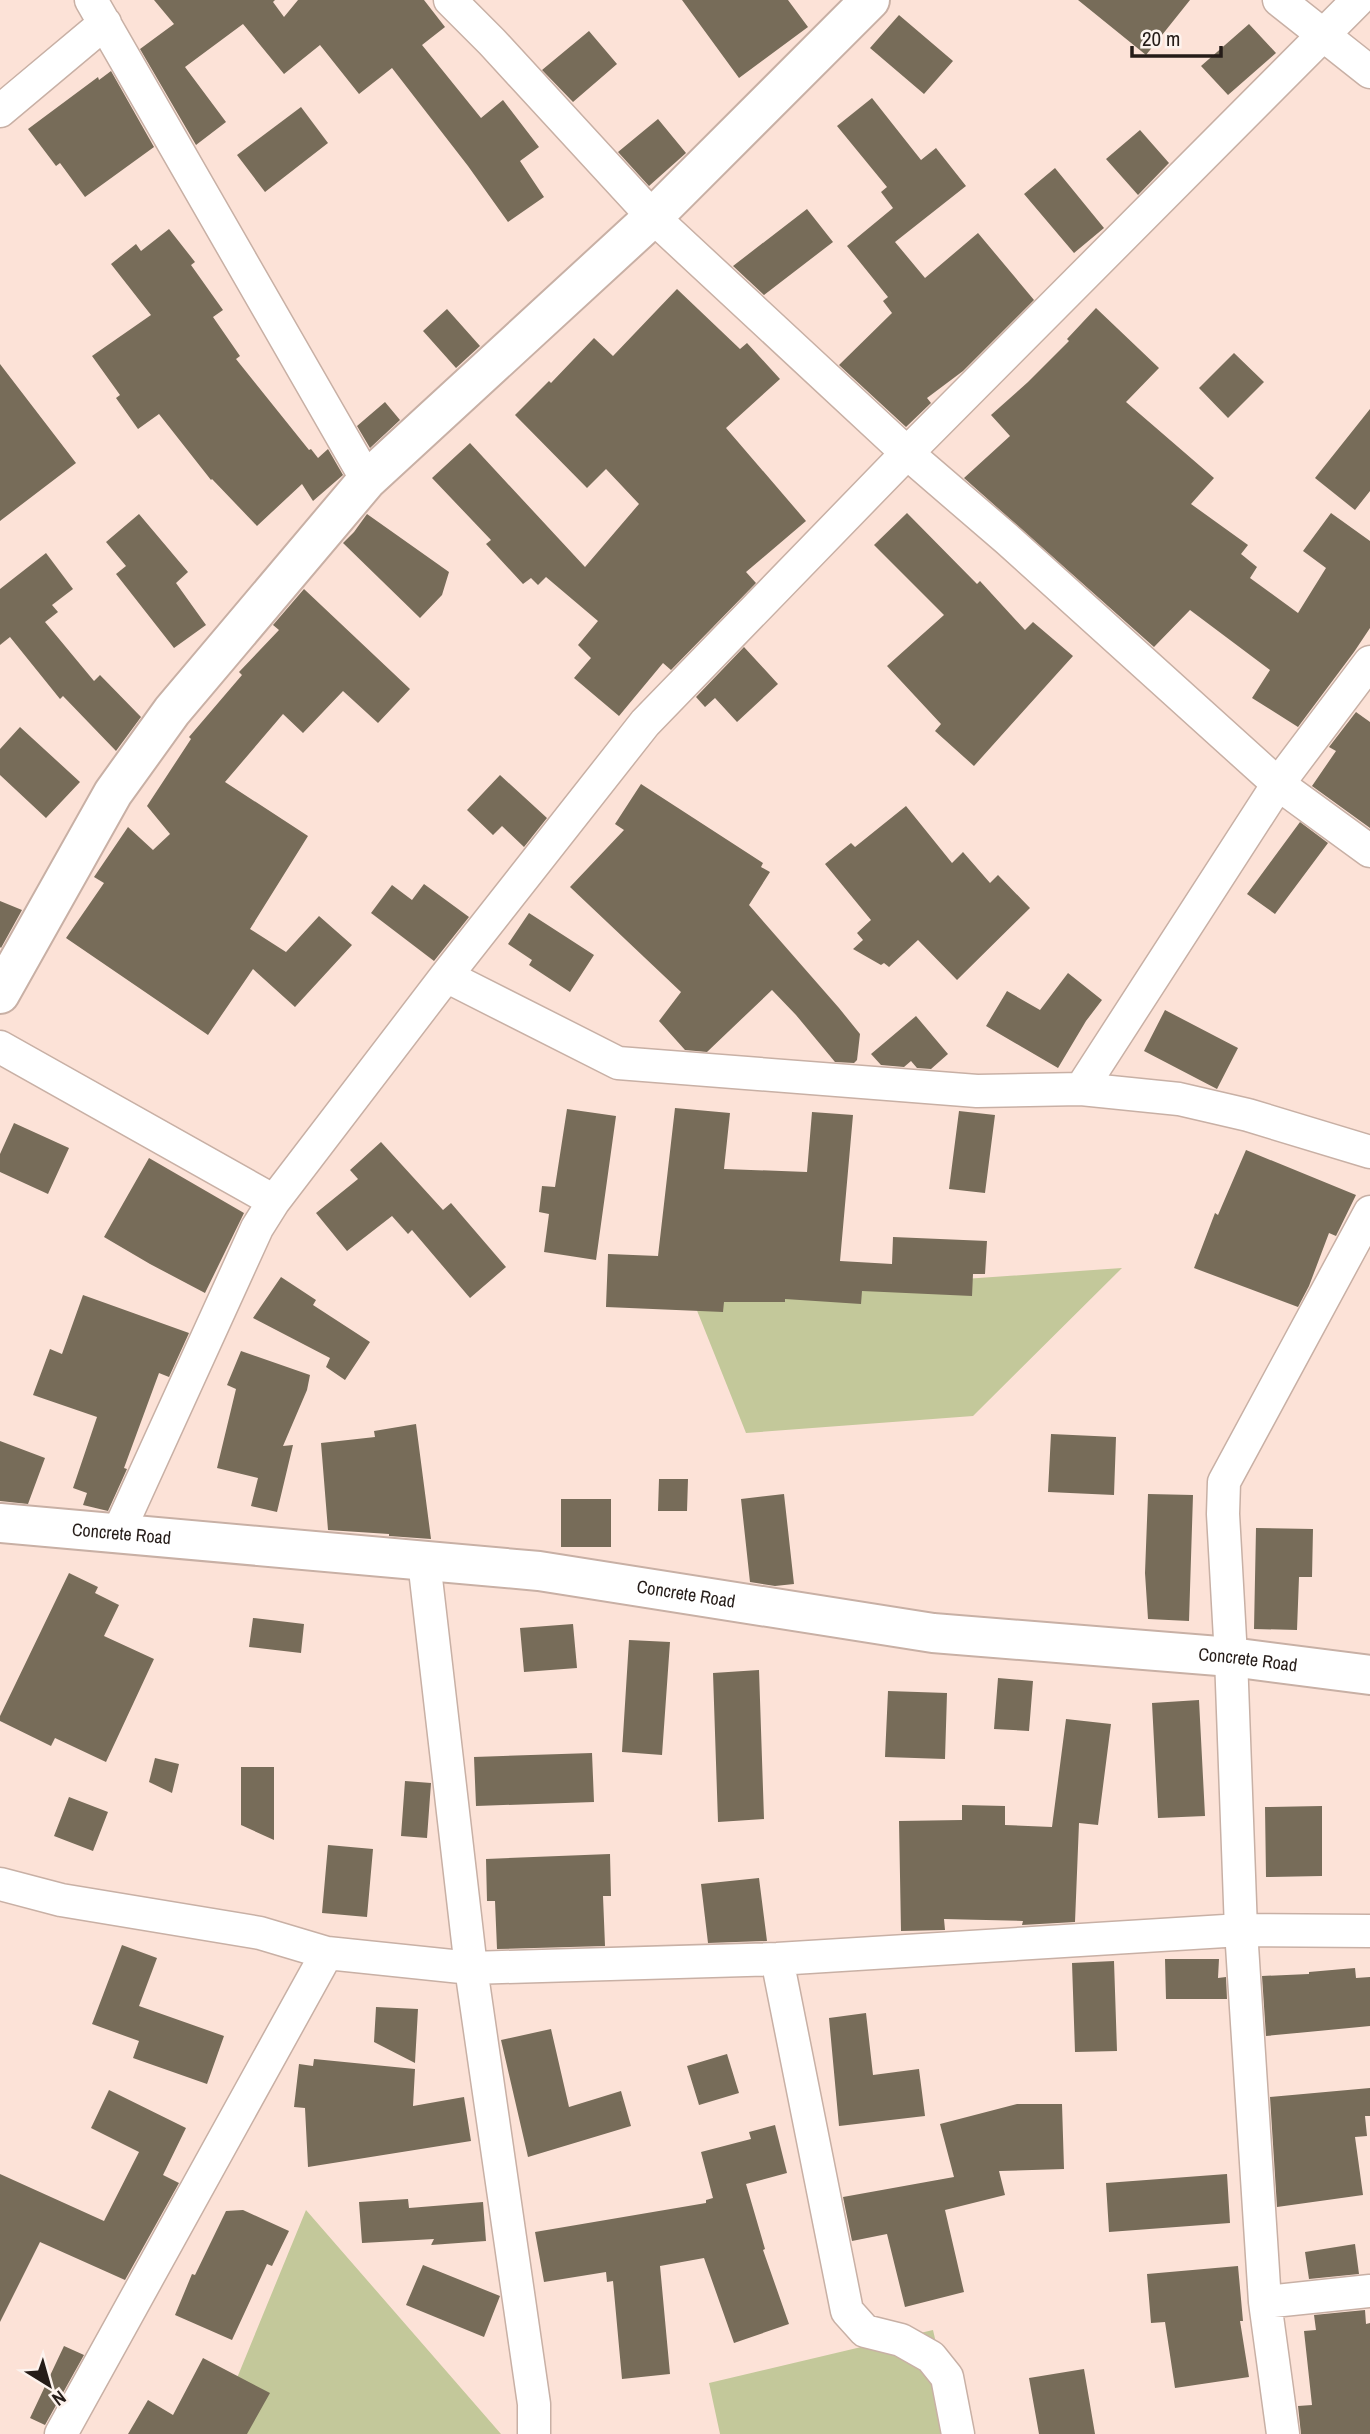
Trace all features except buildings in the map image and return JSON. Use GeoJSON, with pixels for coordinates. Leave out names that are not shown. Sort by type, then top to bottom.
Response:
{"type":"FeatureCollection","features":[{"type":"Feature","properties":{"kind":"street"},"geometry":{"type":"LineString","coordinates":[[450,0],[653,217],[906,453],[1008,540],[1278,784],[1370,851]]}},
{"type":"Feature","properties":{"kind":"street"},"geometry":{"type":"LineString","coordinates":[[1279,0],[1370,72]]}},
{"type":"Feature","properties":{"kind":"street"},"geometry":{"type":"LineString","coordinates":[[118,1533],[257,1228],[274,1200],[645,723],[906,453],[1359,0]]}},
{"type":"Feature","properties":{"kind":"street"},"geometry":{"type":"LineString","coordinates":[[0,994],[113,793],[172,711],[367,480],[653,217],[861,3]]}},
{"type":"Feature","properties":{"kind":"street"},"geometry":{"type":"LineString","coordinates":[[0,111],[98,11],[367,480]]}},
{"type":"Feature","properties":{"kind":"street"},"geometry":{"type":"LineString","coordinates":[[1081,1089],[1278,784],[1370,662]]}},
{"type":"Feature","properties":{"kind":"street"},"geometry":{"type":"LineString","coordinates":[[446,976],[618,1063],[977,1091],[1081,1089],[1179,1099],[1248,1115],[1370,1152]]}},
{"type":"Feature","properties":{"kind":"street"},"geometry":{"type":"LineString","coordinates":[[0,1047],[274,1200]]}},
{"type":"Feature","properties":{"kind":"street"},"geometry":{"type":"LineString","coordinates":[[1283,2434],[1265,2302],[1241,1930],[1223,1514],[1224,1482],[1370,1212]]}},
{"type":"Feature","properties":{"kind":"street","name":"Concrete Road"},"geometry":{"type":"LineString","coordinates":[[0,1523],[539,1571],[933,1633],[1231,1657],[1370,1675]]}},
{"type":"Feature","properties":{"kind":"street"},"geometry":{"type":"LineString","coordinates":[[424,1561],[471,1968],[534,2404],[534,2434]]}},
{"type":"Feature","properties":{"kind":"street"},"geometry":{"type":"LineString","coordinates":[[0,1884],[61,1900],[260,1933],[327,1953],[471,1968],[777,1959],[1241,1930],[1370,1931]]}},
{"type":"Feature","properties":{"kind":"street"},"geometry":{"type":"LineString","coordinates":[[61,2434],[327,1953]]}},
{"type":"Feature","properties":{"kind":"street"},"geometry":{"type":"LineString","coordinates":[[777,1959],[847,2311],[865,2331],[901,2340],[931,2357],[947,2377],[958,2434]]}},
{"type":"Feature","properties":{"kind":"street"},"geometry":{"type":"LineString","coordinates":[[1265,2302],[1370,2291]]}},
{"type":"Feature","properties":{"kind":"green space"},"geometry":{"type":"Polygon","coordinates":[[[1122,1268],[973,1416],[746,1433],[692,1298],[1122,1268]]]}},
{"type":"Feature","properties":{"kind":"green space"},"geometry":{"type":"Polygon","coordinates":[[[306,2210],[501,2434],[214,2434],[306,2210]]]}},
{"type":"Feature","properties":{"kind":"green space"},"geometry":{"type":"Polygon","coordinates":[[[933,2330],[957,2434],[720,2434],[709,2383],[933,2330]]]}}]}
